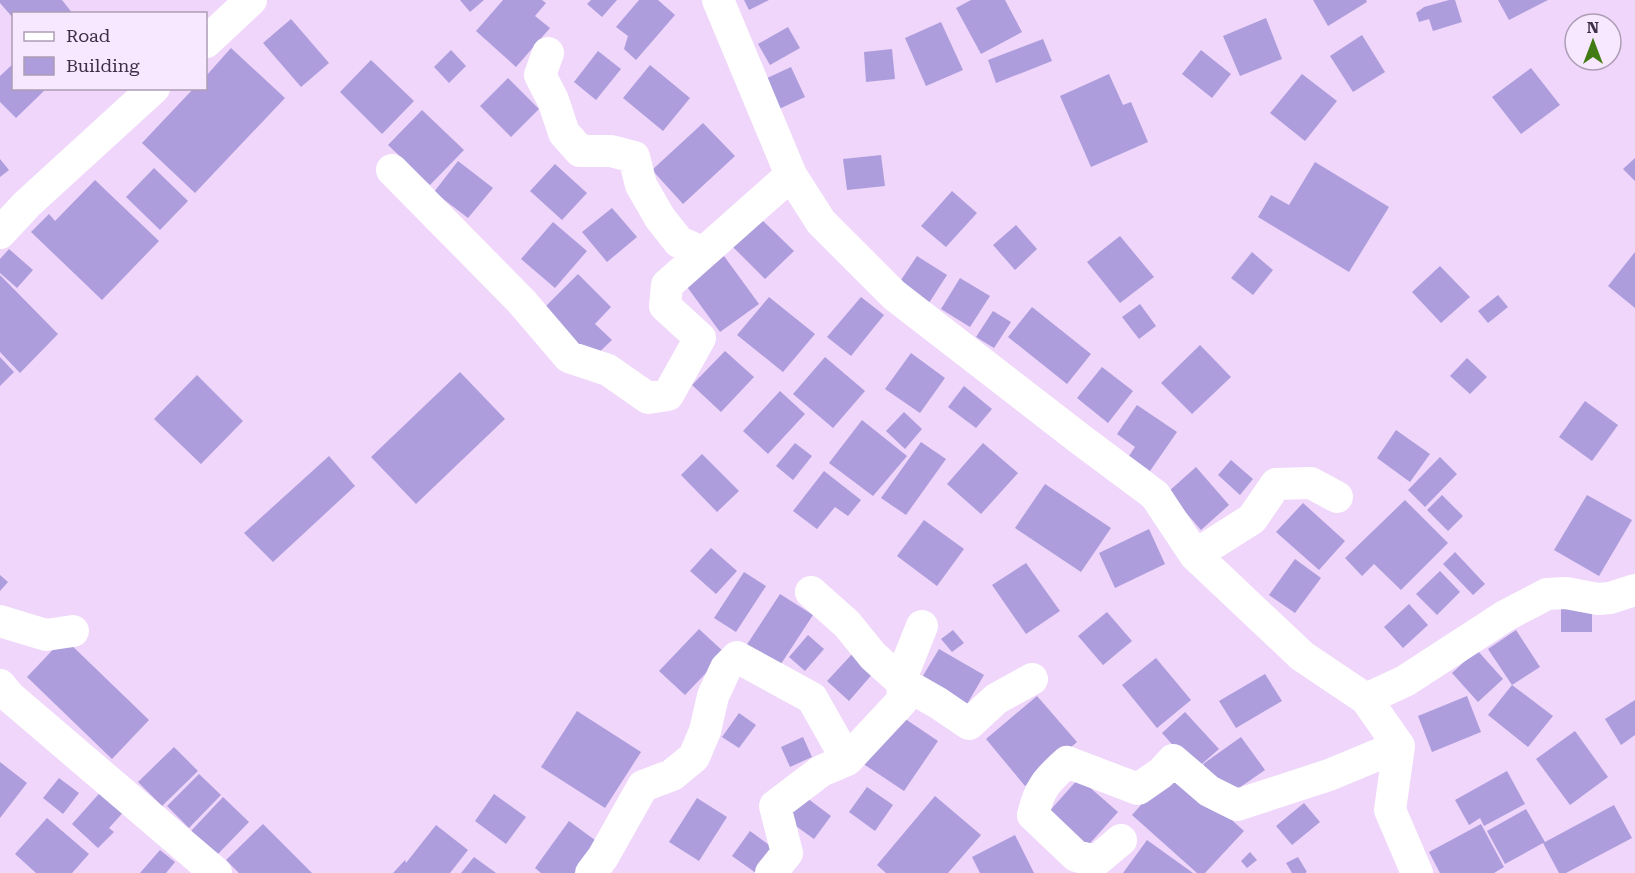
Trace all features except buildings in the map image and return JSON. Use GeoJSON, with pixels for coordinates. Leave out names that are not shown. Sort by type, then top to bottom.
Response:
{"type":"FeatureCollection","features":[{"type":"Feature","properties":{"kind":"street"},"geometry":{"type":"LineString","coordinates":[[207,41],[251,0]]}},
{"type":"Feature","properties":{"kind":"street"},"geometry":{"type":"LineString","coordinates":[[718,0],[790,175],[821,222],[894,295],[1155,495],[1195,555],[1302,656],[1366,699],[1399,746],[1390,810],[1417,873]]}},
{"type":"Feature","properties":{"kind":"street"},"geometry":{"type":"LineString","coordinates":[[548,52],[540,75],[553,100],[564,133],[580,151],[611,151],[634,157],[641,185],[660,218],[679,242],[702,252]]}},
{"type":"Feature","properties":{"kind":"street"},"geometry":{"type":"LineString","coordinates":[[0,232],[27,204],[152,90]]}},
{"type":"Feature","properties":{"kind":"street"},"geometry":{"type":"LineString","coordinates":[[392,170],[522,302],[568,357],[609,370],[648,398],[668,395],[700,338],[665,306],[667,285],[790,175]]}},
{"type":"Feature","properties":{"kind":"street"},"geometry":{"type":"LineString","coordinates":[[1195,555],[1252,519],[1276,484],[1311,483],[1337,497]]}},
{"type":"Feature","properties":{"kind":"street"},"geometry":{"type":"LineString","coordinates":[[1366,699],[1405,681],[1497,621],[1547,594],[1566,593],[1598,599],[1635,590]]}},
{"type":"Feature","properties":{"kind":"street"},"geometry":{"type":"LineString","coordinates":[[811,592],[847,624],[873,656],[903,683],[969,724],[996,699],[1032,679]]}},
{"type":"Feature","properties":{"kind":"street"},"geometry":{"type":"LineString","coordinates":[[0,621],[46,635],[73,631]]}},
{"type":"Feature","properties":{"kind":"street"},"geometry":{"type":"LineString","coordinates":[[771,873],[787,854],[775,806],[821,771],[847,760],[902,701],[904,671],[922,626]]}},
{"type":"Feature","properties":{"kind":"street"},"geometry":{"type":"LineString","coordinates":[[591,873],[603,857],[643,786],[672,775],[694,757],[705,731],[713,696],[726,668],[737,657],[812,698],[847,760]]}},
{"type":"Feature","properties":{"kind":"street"},"geometry":{"type":"LineString","coordinates":[[0,685],[10,697],[216,873]]}},
{"type":"Feature","properties":{"kind":"street"},"geometry":{"type":"LineString","coordinates":[[1121,840],[1096,861],[1076,856],[1033,814],[1037,796],[1047,780],[1067,762],[1138,789],[1161,773],[1173,760],[1209,791],[1237,805],[1329,775],[1399,746]]}}]}
